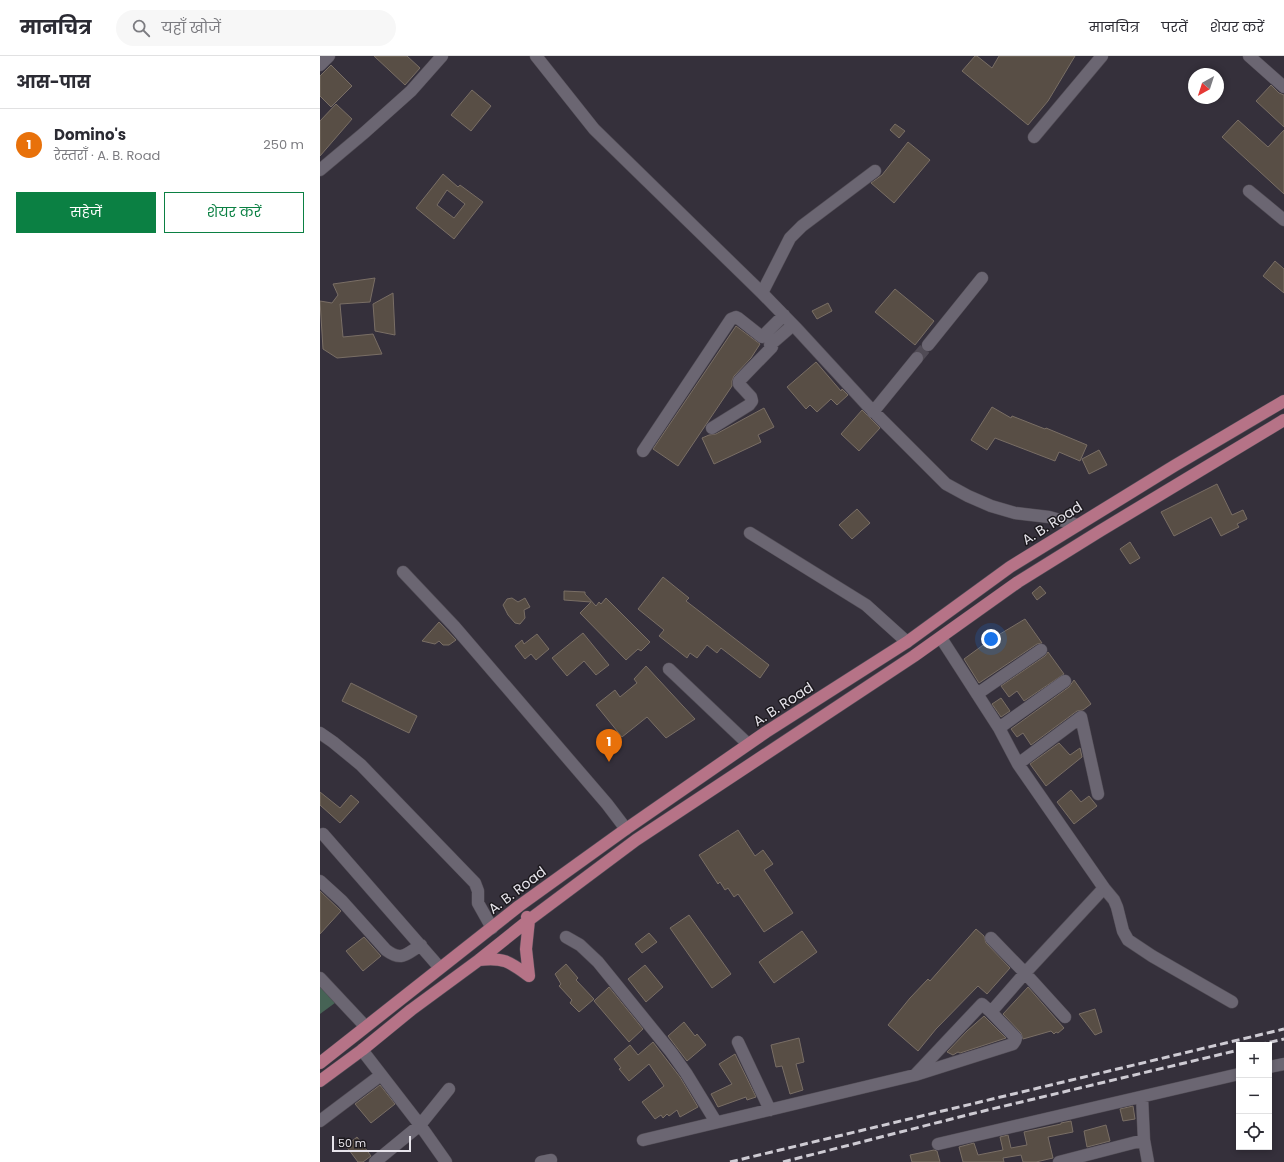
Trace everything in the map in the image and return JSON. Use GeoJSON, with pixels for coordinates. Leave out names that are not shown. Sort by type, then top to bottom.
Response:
{"type":"FeatureCollection","features":[{"type":"Feature","properties":{"kind":"main road","name":"A. B. Road"},"geometry":{"type":"LineString","coordinates":[[320,1063],[519,906],[748,744],[907,642],[1010,567],[1284,401]]}},
{"type":"Feature","properties":{"kind":"main road"},"geometry":{"type":"LineString","coordinates":[[320,1081],[362,1050],[410,1010],[479,960],[529,920],[636,840],[941,638],[1018,582],[1284,420]]}},
{"type":"Feature","properties":{"kind":"main road"},"geometry":{"type":"LineString","coordinates":[[1061,535],[1071,550]]}},
{"type":"Feature","properties":{"kind":"main road"},"geometry":{"type":"LineString","coordinates":[[479,960],[497,958],[514,965],[529,976],[526,949],[529,920],[519,906]]}},
{"type":"Feature","properties":{"kind":"main road"},"geometry":{"type":"LineString","coordinates":[[492,928],[503,941]]}},
{"type":"Feature","properties":{"kind":"main road"},"geometry":{"type":"LineString","coordinates":[[468,946],[479,960]]}},
{"type":"Feature","properties":{"kind":"street"},"geometry":{"type":"LineString","coordinates":[[320,65],[329,56]]}},
{"type":"Feature","properties":{"kind":"street"},"geometry":{"type":"LineString","coordinates":[[320,170],[411,91],[442,56]]}},
{"type":"Feature","properties":{"kind":"street"},"geometry":{"type":"LineString","coordinates":[[536,56],[594,129],[784,315],[873,412],[946,484],[991,506],[1015,513],[1049,517],[1078,525]]}},
{"type":"Feature","properties":{"kind":"street"},"geometry":{"type":"LineString","coordinates":[[1034,137],[1102,56]]}},
{"type":"Feature","properties":{"kind":"street"},"geometry":{"type":"LineString","coordinates":[[1249,56],[1284,88]]}},
{"type":"Feature","properties":{"kind":"street"},"geometry":{"type":"LineString","coordinates":[[762,293],[785,246],[795,233],[802,226],[875,171]]}},
{"type":"Feature","properties":{"kind":"street"},"geometry":{"type":"LineString","coordinates":[[1249,191],[1284,220]]}},
{"type":"Feature","properties":{"kind":"street"},"geometry":{"type":"LineString","coordinates":[[928,345],[982,278]]}},
{"type":"Feature","properties":{"kind":"street"},"geometry":{"type":"LineString","coordinates":[[766,341],[784,315]]}},
{"type":"Feature","properties":{"kind":"street"},"geometry":{"type":"LineString","coordinates":[[643,451],[731,319],[736,317],[772,347],[739,381],[739,384],[751,397],[752,401],[749,405],[712,428]]}},
{"type":"Feature","properties":{"kind":"street"},"geometry":{"type":"LineString","coordinates":[[766,341],[793,325]]}},
{"type":"Feature","properties":{"kind":"street"},"geometry":{"type":"LineString","coordinates":[[873,412],[917,358]]}},
{"type":"Feature","properties":{"kind":"street"},"geometry":{"type":"LineString","coordinates":[[750,533],[866,605],[907,642]]}},
{"type":"Feature","properties":{"kind":"street"},"geometry":{"type":"LineString","coordinates":[[403,572],[454,626],[608,804],[626,829]]}},
{"type":"Feature","properties":{"kind":"street"},"geometry":{"type":"LineString","coordinates":[[941,638],[999,728],[1018,764],[1104,888],[1114,900],[1123,931],[1128,940],[1152,956],[1232,1002]]}},
{"type":"Feature","properties":{"kind":"street"},"geometry":{"type":"LineString","coordinates":[[976,694],[1041,650]]}},
{"type":"Feature","properties":{"kind":"street"},"geometry":{"type":"LineString","coordinates":[[669,669],[748,744]]}},
{"type":"Feature","properties":{"kind":"street"},"geometry":{"type":"LineString","coordinates":[[999,728],[1065,681]]}},
{"type":"Feature","properties":{"kind":"street"},"geometry":{"type":"LineString","coordinates":[[1018,764],[1081,717],[1098,794]]}},
{"type":"Feature","properties":{"kind":"street"},"geometry":{"type":"LineString","coordinates":[[320,733],[361,765],[475,883],[478,891],[479,907],[492,928]]}},
{"type":"Feature","properties":{"kind":"street"},"geometry":{"type":"LineString","coordinates":[[324,834],[440,968]]}},
{"type":"Feature","properties":{"kind":"street"},"geometry":{"type":"LineString","coordinates":[[320,881],[342,901],[393,956],[402,957],[421,945]]}},
{"type":"Feature","properties":{"kind":"street"},"geometry":{"type":"LineString","coordinates":[[991,1012],[1104,888]]}},
{"type":"Feature","properties":{"kind":"street"},"geometry":{"type":"LineString","coordinates":[[566,937],[580,945],[598,962],[671,1052],[716,1122]]}},
{"type":"Feature","properties":{"kind":"street"},"geometry":{"type":"LineString","coordinates":[[991,938],[1065,1017]]}},
{"type":"Feature","properties":{"kind":"street"},"geometry":{"type":"LineString","coordinates":[[320,978],[366,1026]]}},
{"type":"Feature","properties":{"kind":"street"},"geometry":{"type":"LineString","coordinates":[[643,1140],[915,1075],[1013,1044],[1016,1038],[982,1004],[915,1075]]}},
{"type":"Feature","properties":{"kind":"street"},"geometry":{"type":"LineString","coordinates":[[738,1042],[770,1110]]}},
{"type":"Feature","properties":{"kind":"street"},"geometry":{"type":"LineString","coordinates":[[362,1050],[420,1125],[446,1162]]}},
{"type":"Feature","properties":{"kind":"street"},"geometry":{"type":"LineString","coordinates":[[1272,1066],[1284,1064]]}},
{"type":"Feature","properties":{"kind":"street"},"geometry":{"type":"LineString","coordinates":[[320,1121],[381,1074]]}},
{"type":"Feature","properties":{"kind":"street"},"geometry":{"type":"LineString","coordinates":[[938,1144],[1236,1075]]}},
{"type":"Feature","properties":{"kind":"street"},"geometry":{"type":"LineString","coordinates":[[375,1162],[420,1125],[449,1089]]}},
{"type":"Feature","properties":{"kind":"street"},"geometry":{"type":"LineString","coordinates":[[1142,1097],[1144,1140],[1148,1162]]}},
{"type":"Feature","properties":{"kind":"street"},"geometry":{"type":"LineString","coordinates":[[1059,1162],[1144,1140]]}},
{"type":"Feature","properties":{"kind":"green space"},"geometry":{"type":"Polygon","coordinates":[[[320,980],[339,1000],[320,1014],[320,980]]]}},
{"type":"Feature","properties":{"kind":"building"},"geometry":{"type":"Polygon","coordinates":[[[374,56],[407,56],[420,68],[405,85],[374,56]]]}},
{"type":"Feature","properties":{"kind":"building"},"geometry":{"type":"Polygon","coordinates":[[[975,56],[992,68],[999,56],[1075,56],[1048,101],[1028,125],[962,71],[975,56]]]}},
{"type":"Feature","properties":{"kind":"building"},"geometry":{"type":"Polygon","coordinates":[[[331,65],[352,86],[331,107],[320,96],[320,76],[331,65]]]}},
{"type":"Feature","properties":{"kind":"building"},"geometry":{"type":"Polygon","coordinates":[[[1271,85],[1279,93],[1284,95],[1284,127],[1256,101],[1271,85]]]}},
{"type":"Feature","properties":{"kind":"building"},"geometry":{"type":"Polygon","coordinates":[[[472,90],[491,106],[471,131],[451,115],[472,90]]]}},
{"type":"Feature","properties":{"kind":"building"},"geometry":{"type":"Polygon","coordinates":[[[336,104],[352,119],[320,156],[320,121],[336,104]]]}},
{"type":"Feature","properties":{"kind":"building"},"geometry":{"type":"Polygon","coordinates":[[[1238,120],[1268,147],[1284,130],[1284,194],[1222,137],[1238,120]]]}},
{"type":"Feature","properties":{"kind":"building"},"geometry":{"type":"Polygon","coordinates":[[[895,124],[905,131],[899,138],[890,130],[895,124]]]}},
{"type":"Feature","properties":{"kind":"building"},"geometry":{"type":"Polygon","coordinates":[[[908,142],[930,160],[894,203],[871,183],[882,175],[908,142]]]}},
{"type":"Feature","properties":{"kind":"building"},"geometry":{"type":"Polygon","coordinates":[[[443,174],[458,187],[460,185],[483,202],[454,239],[416,208],[443,174]],[[447,190],[437,205],[454,218],[465,204],[447,190]]]}},
{"type":"Feature","properties":{"kind":"building"},"geometry":{"type":"Polygon","coordinates":[[[1275,261],[1284,269],[1284,293],[1263,276],[1275,261]]]}},
{"type":"Feature","properties":{"kind":"building"},"geometry":{"type":"Polygon","coordinates":[[[375,278],[370,302],[340,304],[343,337],[373,334],[382,354],[337,358],[323,349],[320,301],[332,303],[338,295],[333,284],[375,278]]]}},
{"type":"Feature","properties":{"kind":"building"},"geometry":{"type":"Polygon","coordinates":[[[895,289],[934,321],[915,345],[875,312],[895,289]]]}},
{"type":"Feature","properties":{"kind":"building"},"geometry":{"type":"Polygon","coordinates":[[[393,293],[395,335],[375,331],[373,304],[393,293]]]}},
{"type":"Feature","properties":{"kind":"building"},"geometry":{"type":"Polygon","coordinates":[[[828,303],[832,311],[817,319],[812,311],[828,303]]]}},
{"type":"Feature","properties":{"kind":"building"},"geometry":{"type":"Polygon","coordinates":[[[736,326],[760,344],[751,358],[734,376],[732,386],[678,466],[653,449],[736,326]]]}},
{"type":"Feature","properties":{"kind":"building"},"geometry":{"type":"Polygon","coordinates":[[[816,362],[841,391],[842,389],[848,395],[837,405],[831,399],[817,412],[810,405],[806,409],[787,387],[816,362]]]}},
{"type":"Feature","properties":{"kind":"building"},"geometry":{"type":"Polygon","coordinates":[[[992,407],[1011,418],[1012,416],[1045,429],[1046,428],[1087,445],[1080,461],[1059,452],[1055,461],[995,438],[987,450],[971,440],[992,407]]]}},
{"type":"Feature","properties":{"kind":"building"},"geometry":{"type":"Polygon","coordinates":[[[764,408],[774,427],[758,435],[761,442],[714,464],[702,438],[716,434],[764,408]]]}},
{"type":"Feature","properties":{"kind":"building"},"geometry":{"type":"Polygon","coordinates":[[[862,410],[880,428],[859,451],[841,434],[862,410]]]}},
{"type":"Feature","properties":{"kind":"building"},"geometry":{"type":"Polygon","coordinates":[[[1099,450],[1107,465],[1089,474],[1082,459],[1099,450]]]}},
{"type":"Feature","properties":{"kind":"building"},"geometry":{"type":"Polygon","coordinates":[[[1217,484],[1232,515],[1243,510],[1247,519],[1237,524],[1239,527],[1221,536],[1211,517],[1174,536],[1161,512],[1217,484]]]}},
{"type":"Feature","properties":{"kind":"building"},"geometry":{"type":"Polygon","coordinates":[[[857,509],[870,523],[852,539],[839,525],[857,509]]]}},
{"type":"Feature","properties":{"kind":"building"},"geometry":{"type":"Polygon","coordinates":[[[1130,542],[1140,558],[1130,564],[1120,549],[1130,542]]]}},
{"type":"Feature","properties":{"kind":"building"},"geometry":{"type":"Polygon","coordinates":[[[663,577],[689,598],[686,601],[769,665],[760,678],[721,648],[717,653],[707,645],[697,658],[690,653],[687,658],[659,636],[664,630],[638,609],[663,577]]]}},
{"type":"Feature","properties":{"kind":"building"},"geometry":{"type":"Polygon","coordinates":[[[1040,586],[1046,593],[1037,600],[1032,593],[1040,586]]]}},
{"type":"Feature","properties":{"kind":"building"},"geometry":{"type":"Polygon","coordinates":[[[564,591],[585,592],[585,594],[596,606],[599,602],[601,604],[606,598],[650,642],[641,651],[638,649],[626,660],[580,613],[591,602],[564,600],[564,591]]]}},
{"type":"Feature","properties":{"kind":"building"},"geometry":{"type":"Polygon","coordinates":[[[512,598],[518,602],[525,598],[530,607],[524,610],[525,618],[520,624],[515,623],[508,615],[503,605],[507,599],[512,598]]]}},
{"type":"Feature","properties":{"kind":"building"},"geometry":{"type":"Polygon","coordinates":[[[1025,619],[1042,643],[1037,644],[979,683],[964,659],[990,640],[1025,619]]]}},
{"type":"Feature","properties":{"kind":"building"},"geometry":{"type":"Polygon","coordinates":[[[439,622],[456,640],[449,645],[443,645],[439,641],[435,644],[422,641],[439,622]]]}},
{"type":"Feature","properties":{"kind":"building"},"geometry":{"type":"Polygon","coordinates":[[[583,633],[609,665],[596,675],[584,661],[567,676],[552,658],[583,633]]]}},
{"type":"Feature","properties":{"kind":"building"},"geometry":{"type":"Polygon","coordinates":[[[537,634],[549,649],[536,660],[531,654],[525,659],[515,646],[522,640],[524,644],[537,634]]]}},
{"type":"Feature","properties":{"kind":"building"},"geometry":{"type":"Polygon","coordinates":[[[1048,652],[1064,674],[1024,701],[1017,691],[1009,697],[1001,686],[1045,656],[1048,652]]]}},
{"type":"Feature","properties":{"kind":"building"},"geometry":{"type":"Polygon","coordinates":[[[646,666],[695,719],[666,738],[647,717],[622,737],[596,705],[615,690],[620,697],[637,683],[634,679],[646,666]]]}},
{"type":"Feature","properties":{"kind":"building"},"geometry":{"type":"Polygon","coordinates":[[[1074,680],[1091,704],[1083,710],[1077,711],[1031,745],[1023,733],[1017,737],[1011,729],[1069,687],[1074,680]]]}},
{"type":"Feature","properties":{"kind":"building"},"geometry":{"type":"Polygon","coordinates":[[[351,683],[417,716],[409,733],[342,701],[351,683]]]}},
{"type":"Feature","properties":{"kind":"building"},"geometry":{"type":"Polygon","coordinates":[[[1001,698],[1010,711],[1001,717],[992,704],[1001,698]]]}},
{"type":"Feature","properties":{"kind":"building"},"geometry":{"type":"Polygon","coordinates":[[[1059,743],[1070,755],[1080,748],[1082,757],[1046,786],[1030,764],[1059,743]]]}},
{"type":"Feature","properties":{"kind":"building"},"geometry":{"type":"Polygon","coordinates":[[[1071,790],[1081,802],[1089,796],[1097,806],[1074,824],[1057,802],[1071,790]]]}},
{"type":"Feature","properties":{"kind":"building"},"geometry":{"type":"Polygon","coordinates":[[[320,792],[340,808],[351,795],[359,802],[340,823],[320,805],[320,792]]]}},
{"type":"Feature","properties":{"kind":"building"},"geometry":{"type":"Polygon","coordinates":[[[738,830],[755,856],[763,850],[773,864],[764,870],[793,913],[764,932],[738,894],[734,897],[728,888],[725,890],[720,882],[718,884],[699,855],[738,830]]]}},
{"type":"Feature","properties":{"kind":"building"},"geometry":{"type":"Polygon","coordinates":[[[320,891],[341,911],[320,934],[320,891]]]}},
{"type":"Feature","properties":{"kind":"building"},"geometry":{"type":"Polygon","coordinates":[[[689,915],[731,974],[712,988],[670,928],[689,915]]]}},
{"type":"Feature","properties":{"kind":"building"},"geometry":{"type":"Polygon","coordinates":[[[976,929],[984,936],[986,943],[1010,968],[987,994],[978,986],[936,1029],[918,1051],[888,1025],[910,998],[928,979],[930,981],[976,929]]]}},
{"type":"Feature","properties":{"kind":"building"},"geometry":{"type":"Polygon","coordinates":[[[802,931],[817,952],[774,983],[759,962],[802,931]]]}},
{"type":"Feature","properties":{"kind":"building"},"geometry":{"type":"Polygon","coordinates":[[[649,933],[657,942],[642,953],[635,944],[649,933]]]}},
{"type":"Feature","properties":{"kind":"building"},"geometry":{"type":"Polygon","coordinates":[[[364,937],[381,956],[363,971],[346,951],[364,937]]]}},
{"type":"Feature","properties":{"kind":"building"},"geometry":{"type":"Polygon","coordinates":[[[566,964],[578,978],[576,980],[594,999],[579,1012],[570,1003],[572,1000],[559,986],[561,984],[555,974],[566,964]]]}},
{"type":"Feature","properties":{"kind":"building"},"geometry":{"type":"Polygon","coordinates":[[[645,965],[663,987],[646,1002],[628,979],[645,965]]]}},
{"type":"Feature","properties":{"kind":"building"},"geometry":{"type":"Polygon","coordinates":[[[609,987],[643,1029],[629,1042],[594,1001],[609,987]]]}},
{"type":"Feature","properties":{"kind":"building"},"geometry":{"type":"Polygon","coordinates":[[[1028,987],[1064,1028],[1058,1033],[1056,1032],[1054,1034],[1051,1031],[1023,1039],[1021,1033],[1003,1014],[1028,987]]]}},
{"type":"Feature","properties":{"kind":"building"},"geometry":{"type":"Polygon","coordinates":[[[1095,1009],[1102,1032],[1095,1035],[1079,1014],[1095,1009]]]}},
{"type":"Feature","properties":{"kind":"building"},"geometry":{"type":"Polygon","coordinates":[[[984,1016],[1006,1038],[960,1053],[958,1052],[953,1055],[947,1052],[967,1031],[984,1016]]]}},
{"type":"Feature","properties":{"kind":"building"},"geometry":{"type":"Polygon","coordinates":[[[684,1022],[695,1036],[697,1034],[706,1045],[687,1061],[668,1036],[684,1022]]]}},
{"type":"Feature","properties":{"kind":"building"},"geometry":{"type":"Polygon","coordinates":[[[799,1038],[804,1062],[796,1064],[803,1090],[790,1094],[782,1066],[776,1067],[771,1045],[799,1038]]]}},
{"type":"Feature","properties":{"kind":"building"},"geometry":{"type":"Polygon","coordinates":[[[653,1042],[680,1077],[698,1107],[680,1117],[677,1110],[669,1116],[667,1114],[663,1118],[661,1115],[655,1119],[642,1102],[664,1086],[649,1064],[629,1081],[619,1069],[621,1068],[614,1059],[630,1045],[638,1055],[653,1042]]]}},
{"type":"Feature","properties":{"kind":"building"},"geometry":{"type":"Polygon","coordinates":[[[735,1054],[756,1097],[747,1100],[746,1097],[718,1107],[711,1094],[732,1084],[719,1064],[735,1054]]]}},
{"type":"Feature","properties":{"kind":"building"},"geometry":{"type":"Polygon","coordinates":[[[380,1085],[395,1104],[371,1123],[355,1104],[380,1085]]]}},
{"type":"Feature","properties":{"kind":"building"},"geometry":{"type":"Polygon","coordinates":[[[1133,1106],[1135,1119],[1123,1121],[1120,1109],[1133,1106]]]}},
{"type":"Feature","properties":{"kind":"building"},"geometry":{"type":"Polygon","coordinates":[[[1071,1121],[1073,1132],[1048,1137],[1053,1158],[1036,1162],[1023,1162],[1021,1155],[1003,1158],[1004,1162],[963,1162],[959,1147],[974,1143],[978,1155],[1003,1150],[1000,1137],[1008,1135],[1011,1148],[1027,1145],[1024,1132],[1071,1121]]]}},
{"type":"Feature","properties":{"kind":"building"},"geometry":{"type":"Polygon","coordinates":[[[1106,1125],[1110,1141],[1087,1147],[1084,1131],[1106,1125]]]}},
{"type":"Feature","properties":{"kind":"building"},"geometry":{"type":"Polygon","coordinates":[[[357,1137],[371,1156],[363,1162],[358,1162],[346,1146],[357,1137]]]}},
{"type":"Feature","properties":{"kind":"building"},"geometry":{"type":"Polygon","coordinates":[[[934,1150],[937,1151],[940,1162],[912,1162],[910,1155],[934,1150]]]}},
{"type":"Feature","properties":{"kind":"tunnel"},"geometry":{"type":"LineString","coordinates":[[917,358],[928,345]]}},
{"type":"Feature","properties":{"kind":"railway"},"geometry":{"type":"LineString","coordinates":[[730,1162],[1284,1029]]}},
{"type":"Feature","properties":{"kind":"railway"},"geometry":{"type":"LineString","coordinates":[[1271,1042],[1284,1039]]}},
{"type":"Feature","properties":{"kind":"railway"},"geometry":{"type":"LineString","coordinates":[[783,1162],[971,1114],[1236,1051]]}},
{"type":"Feature","properties":{"kind":"place","name":"Domino's"},"geometry":{"type":"Point","coordinates":[609,762]}}]}
